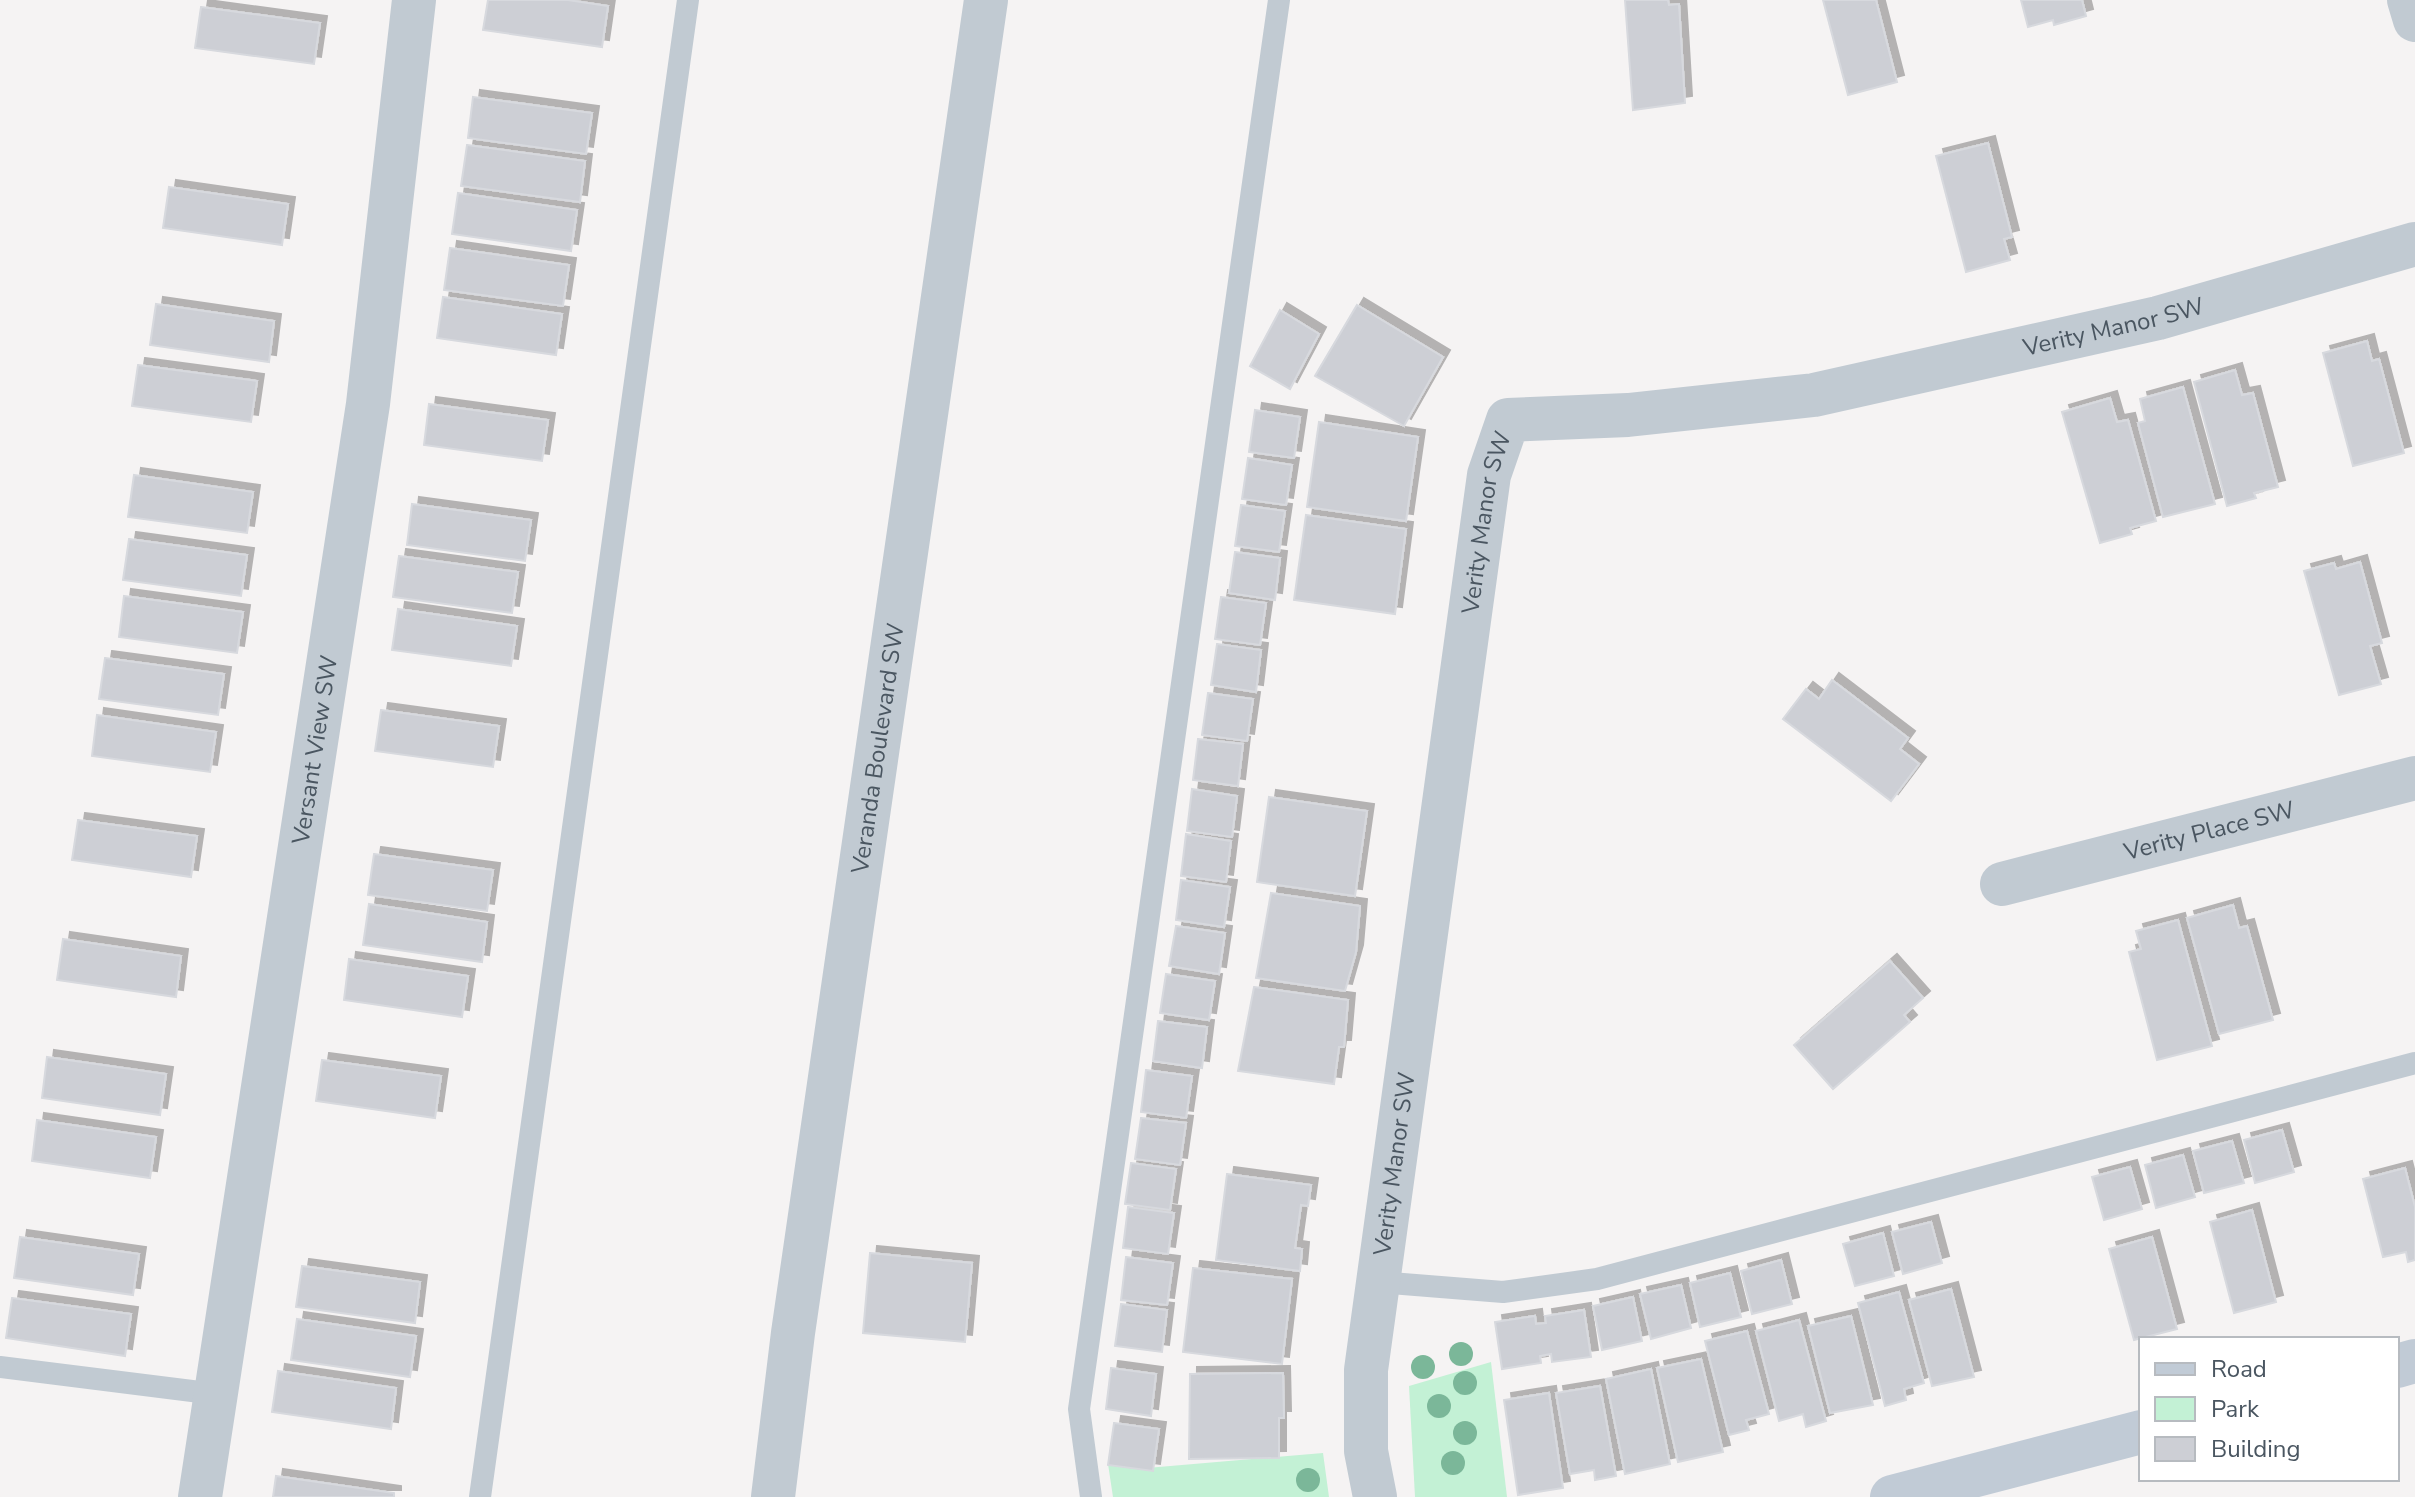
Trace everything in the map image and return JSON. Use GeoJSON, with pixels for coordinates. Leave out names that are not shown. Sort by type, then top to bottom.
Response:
{"type":"FeatureCollection","features":[{"type":"Feature","properties":{"kind":"street","name":"Versant View SW"},"geometry":{"type":"LineString","coordinates":[[200,1497],[368,404],[414,0]]}},
{"type":"Feature","properties":{"kind":"street","name":"Veranda Boulevard SW"},"geometry":{"type":"LineString","coordinates":[[773,1497],[795,1317],[986,0]]}},
{"type":"Feature","properties":{"kind":"street"},"geometry":{"type":"LineString","coordinates":[[2409,0],[2415,20]]}},
{"type":"Feature","properties":{"kind":"street","name":"Verity Manor SW"},"geometry":{"type":"LineString","coordinates":[[1375,1497],[1366,1451],[1366,1370],[1489,475],[1508,420],[1628,415],[1814,395],[2158,318],[2415,244]]}},
{"type":"Feature","properties":{"kind":"street","name":"Verity Place SW"},"geometry":{"type":"LineString","coordinates":[[2002,884],[2415,778]]}},
{"type":"Feature","properties":{"kind":"street"},"geometry":{"type":"LineString","coordinates":[[1892,1497],[2139,1433]]}},
{"type":"Feature","properties":{"kind":"lane"},"geometry":{"type":"LineString","coordinates":[[480,1497],[688,0]]}},
{"type":"Feature","properties":{"kind":"lane"},"geometry":{"type":"LineString","coordinates":[[1091,1497],[1079,1409],[1279,0]]}},
{"type":"Feature","properties":{"kind":"lane"},"geometry":{"type":"LineString","coordinates":[[1378,1282],[1503,1292],[1597,1279],[2415,1063]]}},
{"type":"Feature","properties":{"kind":"lane"},"geometry":{"type":"LineString","coordinates":[[0,1367],[216,1394]]}},
{"type":"Feature","properties":{"kind":"green space"},"geometry":{"type":"Polygon","coordinates":[[[1491,1362],[1507,1497],[1415,1497],[1409,1386],[1491,1362]]]}},
{"type":"Feature","properties":{"kind":"green space"},"geometry":{"type":"Polygon","coordinates":[[[1323,1453],[1329,1497],[1113,1497],[1108,1464],[1147,1468],[1323,1453]]]}},
{"type":"Feature","properties":{"kind":"building"},"geometry":{"type":"Polygon","coordinates":[[[488,0],[568,0],[608,6],[602,47],[483,30],[488,0]]]}},
{"type":"Feature","properties":{"kind":"building"},"geometry":{"type":"Polygon","coordinates":[[[1625,0],[1668,0],[1669,5],[1679,4],[1685,103],[1633,110],[1625,0]]]}},
{"type":"Feature","properties":{"kind":"building"},"geometry":{"type":"Polygon","coordinates":[[[1823,0],[1876,0],[1897,82],[1848,95],[1823,0]]]}},
{"type":"Feature","properties":{"kind":"building"},"geometry":{"type":"Polygon","coordinates":[[[2021,0],[2082,0],[2086,16],[2054,25],[2053,20],[2028,27],[2021,0]]]}},
{"type":"Feature","properties":{"kind":"building"},"geometry":{"type":"Polygon","coordinates":[[[201,7],[320,23],[314,64],[195,48],[201,7]]]}},
{"type":"Feature","properties":{"kind":"building"},"geometry":{"type":"Polygon","coordinates":[[[473,97],[592,113],[586,154],[468,138],[473,97]]]}},
{"type":"Feature","properties":{"kind":"building"},"geometry":{"type":"Polygon","coordinates":[[[1988,143],[2012,237],[2004,239],[2010,260],[1966,272],[1936,156],[1988,143]]]}},
{"type":"Feature","properties":{"kind":"building"},"geometry":{"type":"Polygon","coordinates":[[[467,145],[585,161],[580,202],[461,186],[467,145]]]}},
{"type":"Feature","properties":{"kind":"building"},"geometry":{"type":"Polygon","coordinates":[[[169,187],[288,204],[282,245],[163,228],[169,187]]]}},
{"type":"Feature","properties":{"kind":"building"},"geometry":{"type":"Polygon","coordinates":[[[458,193],[577,210],[571,251],[452,234],[458,193]]]}},
{"type":"Feature","properties":{"kind":"building"},"geometry":{"type":"Polygon","coordinates":[[[450,248],[569,265],[563,306],[444,290],[450,248]]]}},
{"type":"Feature","properties":{"kind":"building"},"geometry":{"type":"Polygon","coordinates":[[[443,297],[562,314],[556,355],[437,338],[443,297]]]}},
{"type":"Feature","properties":{"kind":"building"},"geometry":{"type":"Polygon","coordinates":[[[156,304],[274,321],[269,362],[150,345],[156,304]]]}},
{"type":"Feature","properties":{"kind":"building"},"geometry":{"type":"Polygon","coordinates":[[[1357,305],[1443,357],[1404,426],[1315,376],[1357,305]]]}},
{"type":"Feature","properties":{"kind":"building"},"geometry":{"type":"Polygon","coordinates":[[[1280,310],[1319,334],[1290,389],[1250,366],[1280,310]]]}},
{"type":"Feature","properties":{"kind":"building"},"geometry":{"type":"Polygon","coordinates":[[[2367,341],[2372,361],[2379,359],[2404,453],[2353,466],[2323,353],[2367,341]]]}},
{"type":"Feature","properties":{"kind":"building"},"geometry":{"type":"Polygon","coordinates":[[[138,365],[257,381],[251,422],[132,406],[138,365]]]}},
{"type":"Feature","properties":{"kind":"building"},"geometry":{"type":"Polygon","coordinates":[[[2235,370],[2242,395],[2253,393],[2278,487],[2254,493],[2256,498],[2227,506],[2194,382],[2235,370]]]}},
{"type":"Feature","properties":{"kind":"building"},"geometry":{"type":"Polygon","coordinates":[[[2183,387],[2215,504],[2163,517],[2138,423],[2145,421],[2140,399],[2183,387]]]}},
{"type":"Feature","properties":{"kind":"building"},"geometry":{"type":"Polygon","coordinates":[[[2110,398],[2117,422],[2128,420],[2156,521],[2130,528],[2132,534],[2100,543],[2062,412],[2110,398]]]}},
{"type":"Feature","properties":{"kind":"building"},"geometry":{"type":"Polygon","coordinates":[[[429,404],[548,420],[542,461],[424,445],[429,404]]]}},
{"type":"Feature","properties":{"kind":"building"},"geometry":{"type":"Polygon","coordinates":[[[1255,410],[1300,417],[1294,458],[1249,452],[1255,410]]]}},
{"type":"Feature","properties":{"kind":"building"},"geometry":{"type":"Polygon","coordinates":[[[1319,422],[1418,437],[1406,521],[1307,507],[1319,422]]]}},
{"type":"Feature","properties":{"kind":"building"},"geometry":{"type":"Polygon","coordinates":[[[1248,458],[1292,465],[1286,505],[1242,499],[1248,458]]]}},
{"type":"Feature","properties":{"kind":"building"},"geometry":{"type":"Polygon","coordinates":[[[134,475],[253,492],[247,533],[128,517],[134,475]]]}},
{"type":"Feature","properties":{"kind":"building"},"geometry":{"type":"Polygon","coordinates":[[[412,504],[531,520],[525,561],[407,545],[412,504]]]}},
{"type":"Feature","properties":{"kind":"building"},"geometry":{"type":"Polygon","coordinates":[[[1241,505],[1285,511],[1279,552],[1235,546],[1241,505]]]}},
{"type":"Feature","properties":{"kind":"building"},"geometry":{"type":"Polygon","coordinates":[[[1306,515],[1406,529],[1395,614],[1294,600],[1306,515]]]}},
{"type":"Feature","properties":{"kind":"building"},"geometry":{"type":"Polygon","coordinates":[[[129,539],[247,555],[241,596],[123,580],[129,539]]]}},
{"type":"Feature","properties":{"kind":"building"},"geometry":{"type":"Polygon","coordinates":[[[1235,552],[1280,558],[1275,600],[1229,593],[1235,552]]]}},
{"type":"Feature","properties":{"kind":"building"},"geometry":{"type":"Polygon","coordinates":[[[399,556],[518,572],[512,613],[393,597],[399,556]]]}},
{"type":"Feature","properties":{"kind":"building"},"geometry":{"type":"Polygon","coordinates":[[[2360,562],[2382,643],[2370,646],[2381,684],[2339,695],[2304,571],[2334,563],[2336,569],[2360,562]]]}},
{"type":"Feature","properties":{"kind":"building"},"geometry":{"type":"Polygon","coordinates":[[[124,596],[243,612],[237,653],[119,637],[124,596]]]}},
{"type":"Feature","properties":{"kind":"building"},"geometry":{"type":"Polygon","coordinates":[[[1221,597],[1266,603],[1260,645],[1215,639],[1221,597]]]}},
{"type":"Feature","properties":{"kind":"building"},"geometry":{"type":"Polygon","coordinates":[[[398,609],[517,626],[511,666],[392,650],[398,609]]]}},
{"type":"Feature","properties":{"kind":"building"},"geometry":{"type":"Polygon","coordinates":[[[1217,644],[1261,650],[1256,692],[1211,685],[1217,644]]]}},
{"type":"Feature","properties":{"kind":"building"},"geometry":{"type":"Polygon","coordinates":[[[105,658],[224,674],[218,715],[99,699],[105,658]]]}},
{"type":"Feature","properties":{"kind":"building"},"geometry":{"type":"Polygon","coordinates":[[[1832,680],[1908,738],[1900,749],[1919,764],[1891,801],[1783,719],[1806,689],[1819,699],[1832,680]]]}},
{"type":"Feature","properties":{"kind":"building"},"geometry":{"type":"Polygon","coordinates":[[[1208,693],[1253,699],[1247,741],[1202,735],[1208,693]]]}},
{"type":"Feature","properties":{"kind":"building"},"geometry":{"type":"Polygon","coordinates":[[[381,710],[499,726],[493,767],[375,751],[381,710]]]}},
{"type":"Feature","properties":{"kind":"building"},"geometry":{"type":"Polygon","coordinates":[[[97,715],[216,732],[210,772],[92,756],[97,715]]]}},
{"type":"Feature","properties":{"kind":"building"},"geometry":{"type":"Polygon","coordinates":[[[1198,739],[1243,744],[1238,786],[1193,780],[1198,739]]]}},
{"type":"Feature","properties":{"kind":"building"},"geometry":{"type":"Polygon","coordinates":[[[1192,789],[1237,796],[1232,837],[1187,831],[1192,789]]]}},
{"type":"Feature","properties":{"kind":"building"},"geometry":{"type":"Polygon","coordinates":[[[1269,797],[1367,811],[1355,896],[1257,882],[1269,797]]]}},
{"type":"Feature","properties":{"kind":"building"},"geometry":{"type":"Polygon","coordinates":[[[78,820],[197,836],[191,877],[72,860],[78,820]]]}},
{"type":"Feature","properties":{"kind":"building"},"geometry":{"type":"Polygon","coordinates":[[[1186,834],[1231,841],[1226,882],[1181,876],[1186,834]]]}},
{"type":"Feature","properties":{"kind":"building"},"geometry":{"type":"Polygon","coordinates":[[[374,854],[493,870],[487,911],[368,895],[374,854]]]}},
{"type":"Feature","properties":{"kind":"building"},"geometry":{"type":"Polygon","coordinates":[[[1181,880],[1230,887],[1224,927],[1176,920],[1181,880]]]}},
{"type":"Feature","properties":{"kind":"building"},"geometry":{"type":"Polygon","coordinates":[[[1271,893],[1360,906],[1356,952],[1345,991],[1256,978],[1271,893]]]}},
{"type":"Feature","properties":{"kind":"building"},"geometry":{"type":"Polygon","coordinates":[[[369,904],[487,922],[482,962],[363,945],[369,904]]]}},
{"type":"Feature","properties":{"kind":"building"},"geometry":{"type":"Polygon","coordinates":[[[2233,905],[2239,928],[2247,926],[2273,1020],[2219,1034],[2187,918],[2233,905]]]}},
{"type":"Feature","properties":{"kind":"building"},"geometry":{"type":"Polygon","coordinates":[[[2178,920],[2212,1046],[2157,1060],[2129,952],[2141,949],[2136,931],[2178,920]]]}},
{"type":"Feature","properties":{"kind":"building"},"geometry":{"type":"Polygon","coordinates":[[[1176,926],[1225,933],[1219,974],[1169,966],[1176,926]]]}},
{"type":"Feature","properties":{"kind":"building"},"geometry":{"type":"Polygon","coordinates":[[[63,939],[181,956],[176,997],[57,980],[63,939]]]}},
{"type":"Feature","properties":{"kind":"building"},"geometry":{"type":"Polygon","coordinates":[[[349,959],[468,976],[462,1017],[344,1000],[349,959]]]}},
{"type":"Feature","properties":{"kind":"building"},"geometry":{"type":"Polygon","coordinates":[[[1890,961],[1923,998],[1904,1015],[1910,1022],[1833,1089],[1794,1045],[1890,961]]]}},
{"type":"Feature","properties":{"kind":"building"},"geometry":{"type":"Polygon","coordinates":[[[1166,974],[1215,981],[1209,1020],[1160,1013],[1166,974]]]}},
{"type":"Feature","properties":{"kind":"building"},"geometry":{"type":"Polygon","coordinates":[[[1254,987],[1348,1000],[1344,1047],[1339,1047],[1334,1084],[1238,1071],[1254,987]]]}},
{"type":"Feature","properties":{"kind":"building"},"geometry":{"type":"Polygon","coordinates":[[[1158,1021],[1207,1027],[1202,1068],[1153,1061],[1158,1021]]]}},
{"type":"Feature","properties":{"kind":"building"},"geometry":{"type":"Polygon","coordinates":[[[47,1057],[166,1074],[160,1115],[42,1098],[47,1057]]]}},
{"type":"Feature","properties":{"kind":"building"},"geometry":{"type":"Polygon","coordinates":[[[322,1060],[441,1076],[435,1118],[316,1101],[322,1060]]]}},
{"type":"Feature","properties":{"kind":"building"},"geometry":{"type":"Polygon","coordinates":[[[1146,1070],[1192,1076],[1186,1118],[1141,1112],[1146,1070]]]}},
{"type":"Feature","properties":{"kind":"building"},"geometry":{"type":"Polygon","coordinates":[[[1141,1118],[1186,1123],[1180,1165],[1135,1159],[1141,1118]]]}},
{"type":"Feature","properties":{"kind":"building"},"geometry":{"type":"Polygon","coordinates":[[[37,1120],[156,1137],[150,1178],[32,1161],[37,1120]]]}},
{"type":"Feature","properties":{"kind":"building"},"geometry":{"type":"Polygon","coordinates":[[[2282,1130],[2294,1172],[2255,1183],[2244,1140],[2282,1130]]]}},
{"type":"Feature","properties":{"kind":"building"},"geometry":{"type":"Polygon","coordinates":[[[2232,1141],[2244,1183],[2204,1193],[2193,1151],[2232,1141]]]}},
{"type":"Feature","properties":{"kind":"building"},"geometry":{"type":"Polygon","coordinates":[[[2183,1155],[2195,1197],[2156,1208],[2145,1165],[2183,1155]]]}},
{"type":"Feature","properties":{"kind":"building"},"geometry":{"type":"Polygon","coordinates":[[[1131,1163],[1176,1169],[1170,1210],[1125,1204],[1131,1163]]]}},
{"type":"Feature","properties":{"kind":"building"},"geometry":{"type":"Polygon","coordinates":[[[2130,1167],[2142,1209],[2104,1220],[2092,1177],[2130,1167]]]}},
{"type":"Feature","properties":{"kind":"building"},"geometry":{"type":"Polygon","coordinates":[[[2405,1168],[2415,1207],[2415,1260],[2408,1262],[2406,1252],[2383,1257],[2363,1179],[2405,1168]]]}},
{"type":"Feature","properties":{"kind":"building"},"geometry":{"type":"Polygon","coordinates":[[[1227,1174],[1311,1185],[1308,1206],[1301,1205],[1295,1248],[1302,1249],[1300,1271],[1216,1260],[1227,1174]]]}},
{"type":"Feature","properties":{"kind":"building"},"geometry":{"type":"Polygon","coordinates":[[[1128,1207],[1174,1213],[1168,1254],[1123,1248],[1128,1207]]]}},
{"type":"Feature","properties":{"kind":"building"},"geometry":{"type":"Polygon","coordinates":[[[2252,1210],[2276,1302],[2234,1313],[2210,1222],[2252,1210]]]}},
{"type":"Feature","properties":{"kind":"building"},"geometry":{"type":"Polygon","coordinates":[[[1931,1222],[1942,1263],[1903,1274],[1892,1232],[1931,1222]]]}},
{"type":"Feature","properties":{"kind":"building"},"geometry":{"type":"Polygon","coordinates":[[[1883,1233],[1894,1276],[1855,1286],[1843,1244],[1883,1233]]]}},
{"type":"Feature","properties":{"kind":"building"},"geometry":{"type":"Polygon","coordinates":[[[20,1237],[139,1254],[133,1295],[14,1278],[20,1237]]]}},
{"type":"Feature","properties":{"kind":"building"},"geometry":{"type":"Polygon","coordinates":[[[2152,1237],[2177,1329],[2134,1340],[2109,1249],[2152,1237]]]}},
{"type":"Feature","properties":{"kind":"building"},"geometry":{"type":"Polygon","coordinates":[[[870,1253],[972,1263],[965,1342],[863,1333],[870,1253]]]}},
{"type":"Feature","properties":{"kind":"building"},"geometry":{"type":"Polygon","coordinates":[[[1126,1257],[1173,1263],[1167,1305],[1121,1300],[1126,1257]]]}},
{"type":"Feature","properties":{"kind":"building"},"geometry":{"type":"Polygon","coordinates":[[[1781,1260],[1792,1304],[1752,1314],[1741,1271],[1781,1260]]]}},
{"type":"Feature","properties":{"kind":"building"},"geometry":{"type":"Polygon","coordinates":[[[302,1266],[420,1282],[415,1323],[296,1307],[302,1266]]]}},
{"type":"Feature","properties":{"kind":"building"},"geometry":{"type":"Polygon","coordinates":[[[1193,1268],[1292,1279],[1282,1364],[1183,1352],[1193,1268]]]}},
{"type":"Feature","properties":{"kind":"building"},"geometry":{"type":"Polygon","coordinates":[[[1730,1273],[1741,1317],[1700,1327],[1690,1283],[1730,1273]]]}},
{"type":"Feature","properties":{"kind":"building"},"geometry":{"type":"Polygon","coordinates":[[[1681,1285],[1691,1328],[1651,1339],[1640,1294],[1681,1285]]]}},
{"type":"Feature","properties":{"kind":"building"},"geometry":{"type":"Polygon","coordinates":[[[1951,1289],[1974,1377],[1932,1386],[1909,1300],[1951,1289]]]}},
{"type":"Feature","properties":{"kind":"building"},"geometry":{"type":"Polygon","coordinates":[[[1899,1292],[1924,1383],[1904,1389],[1906,1400],[1885,1406],[1858,1303],[1899,1292]]]}},
{"type":"Feature","properties":{"kind":"building"},"geometry":{"type":"Polygon","coordinates":[[[1633,1297],[1642,1341],[1602,1350],[1593,1306],[1633,1297]]]}},
{"type":"Feature","properties":{"kind":"building"},"geometry":{"type":"Polygon","coordinates":[[[12,1298],[131,1314],[125,1356],[6,1338],[12,1298]]]}},
{"type":"Feature","properties":{"kind":"building"},"geometry":{"type":"Polygon","coordinates":[[[1121,1304],[1167,1310],[1162,1352],[1115,1346],[1121,1304]]]}},
{"type":"Feature","properties":{"kind":"building"},"geometry":{"type":"Polygon","coordinates":[[[1584,1310],[1591,1357],[1552,1362],[1551,1354],[1540,1356],[1541,1363],[1502,1369],[1495,1322],[1535,1316],[1536,1324],[1546,1323],[1545,1316],[1584,1310]]]}},
{"type":"Feature","properties":{"kind":"building"},"geometry":{"type":"Polygon","coordinates":[[[1851,1316],[1873,1405],[1830,1413],[1808,1326],[1851,1316]]]}},
{"type":"Feature","properties":{"kind":"building"},"geometry":{"type":"Polygon","coordinates":[[[297,1319],[416,1336],[410,1377],[291,1360],[297,1319]]]}},
{"type":"Feature","properties":{"kind":"building"},"geometry":{"type":"Polygon","coordinates":[[[1799,1320],[1826,1421],[1806,1427],[1803,1414],[1779,1421],[1756,1331],[1799,1320]]]}},
{"type":"Feature","properties":{"kind":"building"},"geometry":{"type":"Polygon","coordinates":[[[1747,1331],[1769,1414],[1746,1420],[1749,1430],[1729,1435],[1705,1341],[1747,1331]]]}},
{"type":"Feature","properties":{"kind":"building"},"geometry":{"type":"Polygon","coordinates":[[[1701,1359],[1723,1452],[1678,1462],[1657,1368],[1701,1359]]]}},
{"type":"Feature","properties":{"kind":"building"},"geometry":{"type":"Polygon","coordinates":[[[1111,1368],[1156,1374],[1151,1416],[1106,1409],[1111,1368]]]}},
{"type":"Feature","properties":{"kind":"building"},"geometry":{"type":"Polygon","coordinates":[[[1651,1369],[1670,1464],[1625,1474],[1606,1379],[1651,1369]]]}},
{"type":"Feature","properties":{"kind":"building"},"geometry":{"type":"Polygon","coordinates":[[[278,1371],[396,1388],[391,1429],[272,1412],[278,1371]]]}},
{"type":"Feature","properties":{"kind":"building"},"geometry":{"type":"Polygon","coordinates":[[[1283,1373],[1284,1418],[1279,1418],[1279,1458],[1189,1459],[1190,1374],[1283,1373]]]}},
{"type":"Feature","properties":{"kind":"building"},"geometry":{"type":"Polygon","coordinates":[[[1600,1386],[1616,1476],[1595,1480],[1594,1470],[1570,1474],[1556,1393],[1600,1386]]]}},
{"type":"Feature","properties":{"kind":"building"},"geometry":{"type":"Polygon","coordinates":[[[1549,1393],[1563,1488],[1518,1495],[1504,1400],[1549,1393]]]}},
{"type":"Feature","properties":{"kind":"building"},"geometry":{"type":"Polygon","coordinates":[[[1114,1423],[1159,1429],[1153,1471],[1108,1465],[1114,1423]]]}},
{"type":"Feature","properties":{"kind":"building"},"geometry":{"type":"Polygon","coordinates":[[[276,1476],[394,1493],[394,1497],[273,1497],[276,1476]]]}}]}
